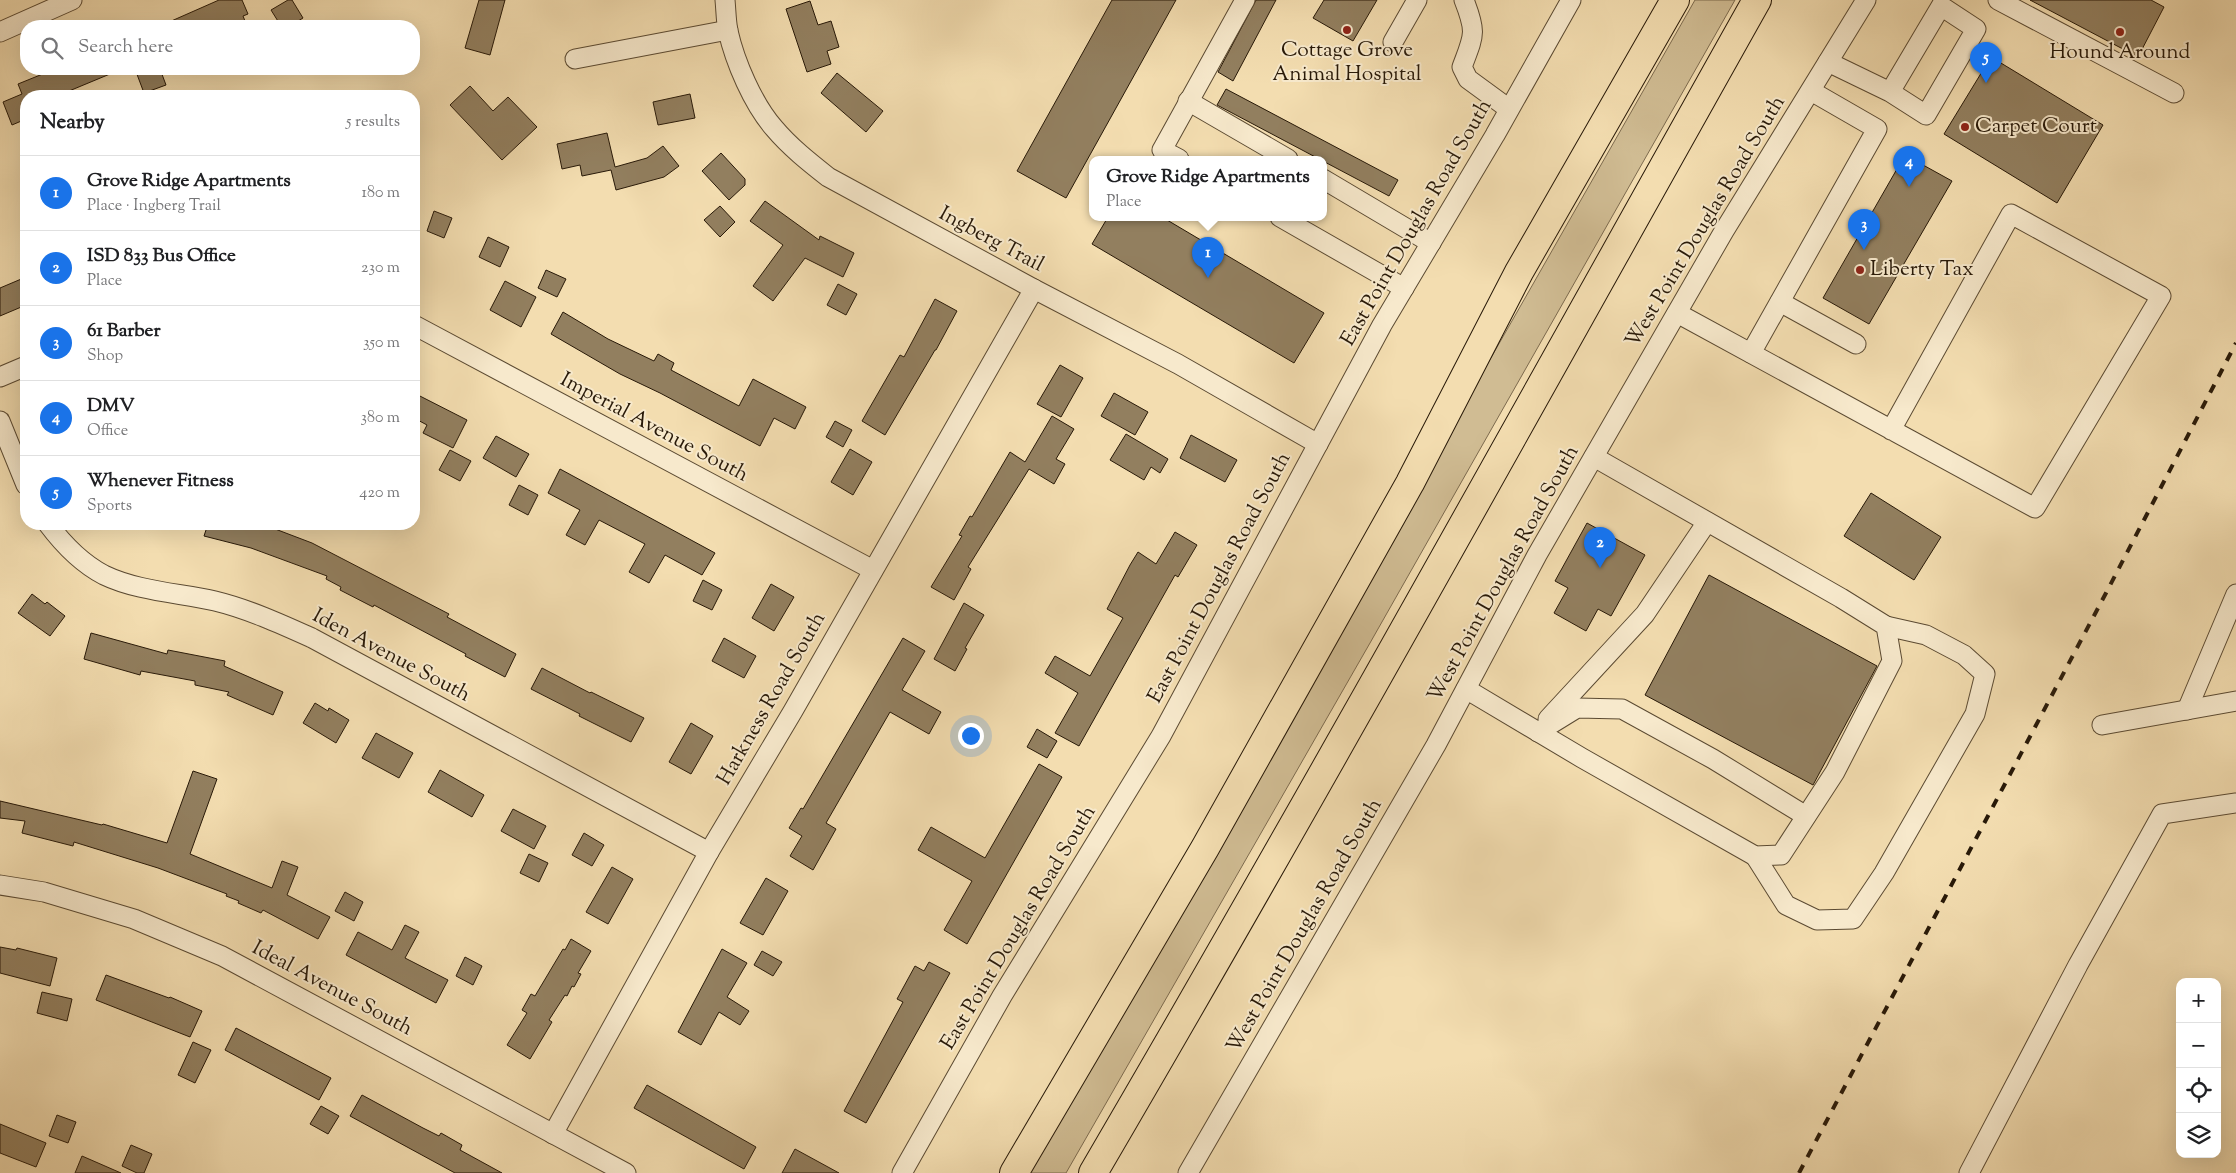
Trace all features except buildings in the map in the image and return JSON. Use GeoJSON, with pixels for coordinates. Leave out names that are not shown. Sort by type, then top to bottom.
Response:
{"type":"FeatureCollection","features":[{"type":"Feature","properties":{"kind":"highway"},"geometry":{"type":"LineString","coordinates":[[1014,1173],[1224,813],[1410,482],[1519,272],[1675,0]]}},
{"type":"Feature","properties":{"kind":"highway"},"geometry":{"type":"LineString","coordinates":[[1093,1173],[1374,686],[1757,0]]}},
{"type":"Feature","properties":{"kind":"street"},"geometry":{"type":"LineString","coordinates":[[27,20],[72,0]]}},
{"type":"Feature","properties":{"kind":"street","name":"Ingberg Trail"},"geometry":{"type":"LineString","coordinates":[[725,0],[728,30],[739,65],[751,92],[773,127],[800,156],[828,177],[1034,289],[1178,364],[1318,444]]}},
{"type":"Feature","properties":{"kind":"street"},"geometry":{"type":"LineString","coordinates":[[1173,156],[1162,150],[1245,0]]}},
{"type":"Feature","properties":{"kind":"street"},"geometry":{"type":"LineString","coordinates":[[1393,42],[1417,0]]}},
{"type":"Feature","properties":{"kind":"street"},"geometry":{"type":"LineString","coordinates":[[1464,0],[1473,23],[1473,38],[1462,68],[1468,79],[1509,109]]}},
{"type":"Feature","properties":{"kind":"street","name":"East Point Douglas Road South"},"geometry":{"type":"LineString","coordinates":[[902,1173],[1002,996],[1161,736],[1404,288],[1571,0]]}},
{"type":"Feature","properties":{"kind":"street","name":"West Point Douglas Road South"},"geometry":{"type":"LineString","coordinates":[[1188,1173],[1436,745],[1538,555],[1724,231],[1866,0]]}},
{"type":"Feature","properties":{"kind":"street"},"geometry":{"type":"LineString","coordinates":[[1998,0],[2174,93]]}},
{"type":"Feature","properties":{"kind":"street"},"geometry":{"type":"LineString","coordinates":[[1828,62],[1890,92],[1926,115],[1976,29],[1941,6],[1890,92]]}},
{"type":"Feature","properties":{"kind":"street"},"geometry":{"type":"LineString","coordinates":[[0,32],[20,23]]}},
{"type":"Feature","properties":{"kind":"street"},"geometry":{"type":"LineString","coordinates":[[575,59],[728,30]]}},
{"type":"Feature","properties":{"kind":"street"},"geometry":{"type":"LineString","coordinates":[[1751,353],[1877,128],[1811,91]]}},
{"type":"Feature","properties":{"kind":"street"},"geometry":{"type":"LineString","coordinates":[[1188,100],[1283,156]]}},
{"type":"Feature","properties":{"kind":"street"},"geometry":{"type":"LineString","coordinates":[[1327,181],[1431,242]]}},
{"type":"Feature","properties":{"kind":"street"},"geometry":{"type":"LineString","coordinates":[[1677,313],[1891,430],[2035,508],[2161,296],[2012,214],[1891,430]]}},
{"type":"Feature","properties":{"kind":"street"},"geometry":{"type":"LineString","coordinates":[[1287,221],[1404,288]]}},
{"type":"Feature","properties":{"kind":"street","name":"Harkness Road South"},"geometry":{"type":"LineString","coordinates":[[553,1134],[709,852],[1034,289]]}},
{"type":"Feature","properties":{"kind":"street"},"geometry":{"type":"LineString","coordinates":[[1780,302],[1856,344]]}},
{"type":"Feature","properties":{"kind":"street","name":"Imperial Avenue South"},"geometry":{"type":"LineString","coordinates":[[420,328],[872,570]]}},
{"type":"Feature","properties":{"kind":"street"},"geometry":{"type":"LineString","coordinates":[[0,377],[20,369]]}},
{"type":"Feature","properties":{"kind":"street"},"geometry":{"type":"LineString","coordinates":[[0,421],[20,470]]}},
{"type":"Feature","properties":{"kind":"street"},"geometry":{"type":"LineString","coordinates":[[1466,689],[1755,856],[1786,905],[1817,920],[1853,919],[1884,872],[1975,714],[1985,674],[1964,655],[1926,635],[1886,626],[1841,598],[1594,457]]}},
{"type":"Feature","properties":{"kind":"street"},"geometry":{"type":"LineString","coordinates":[[1538,732],[1567,697],[1591,675],[1645,614],[1706,522]]}},
{"type":"Feature","properties":{"kind":"street","name":"Iden Avenue South"},"geometry":{"type":"LineString","coordinates":[[52,530],[80,559],[104,575],[132,584],[217,602],[278,622],[312,638],[709,852]]}},
{"type":"Feature","properties":{"kind":"street"},"geometry":{"type":"LineString","coordinates":[[2187,710],[2236,594]]}},
{"type":"Feature","properties":{"kind":"street"},"geometry":{"type":"LineString","coordinates":[[1755,856],[1781,855],[1835,772],[1892,661],[1886,626]]}},
{"type":"Feature","properties":{"kind":"street"},"geometry":{"type":"LineString","coordinates":[[2102,725],[2236,701]]}},
{"type":"Feature","properties":{"kind":"street"},"geometry":{"type":"LineString","coordinates":[[1538,732],[1577,708],[1622,709],[1713,759],[1806,816]]}},
{"type":"Feature","properties":{"kind":"street"},"geometry":{"type":"LineString","coordinates":[[1969,1173],[2078,965],[2162,814],[2236,803]]}},
{"type":"Feature","properties":{"kind":"street","name":"Ideal Avenue South"},"geometry":{"type":"LineString","coordinates":[[0,885],[44,892],[134,919],[222,956],[626,1173]]}},
{"type":"Feature","properties":{"kind":"shaded area"},"geometry":{"type":"Polygon","coordinates":[[[1695,0],[1735,0],[1066,1173],[1026,1173],[1695,0]]]}},
{"type":"Feature","properties":{"kind":"railway"},"geometry":{"type":"LineString","coordinates":[[1799,1173],[2236,343]]}},
{"type":"Feature","properties":{"kind":"place","name":"Cottage Grove Animal Hospital"},"geometry":{"type":"Point","coordinates":[1347,30]}},
{"type":"Feature","properties":{"kind":"place","name":"Hound Around"},"geometry":{"type":"Point","coordinates":[2120,32]}},
{"type":"Feature","properties":{"kind":"place","name":"Whenever Fitness"},"geometry":{"type":"Point","coordinates":[1986,83]}},
{"type":"Feature","properties":{"kind":"place","name":"Carpet Court"},"geometry":{"type":"Point","coordinates":[1965,127]}},
{"type":"Feature","properties":{"kind":"place","name":"DMV"},"geometry":{"type":"Point","coordinates":[1909,187]}},
{"type":"Feature","properties":{"kind":"place","name":"61 Barber"},"geometry":{"type":"Point","coordinates":[1864,250]}},
{"type":"Feature","properties":{"kind":"place","name":"Liberty Tax"},"geometry":{"type":"Point","coordinates":[1860,270]}},
{"type":"Feature","properties":{"kind":"place","name":"Grove Ridge Apartments"},"geometry":{"type":"Point","coordinates":[1208,278]}},
{"type":"Feature","properties":{"kind":"place","name":"ISD 833 Bus Office"},"geometry":{"type":"Point","coordinates":[1600,568]}}]}
